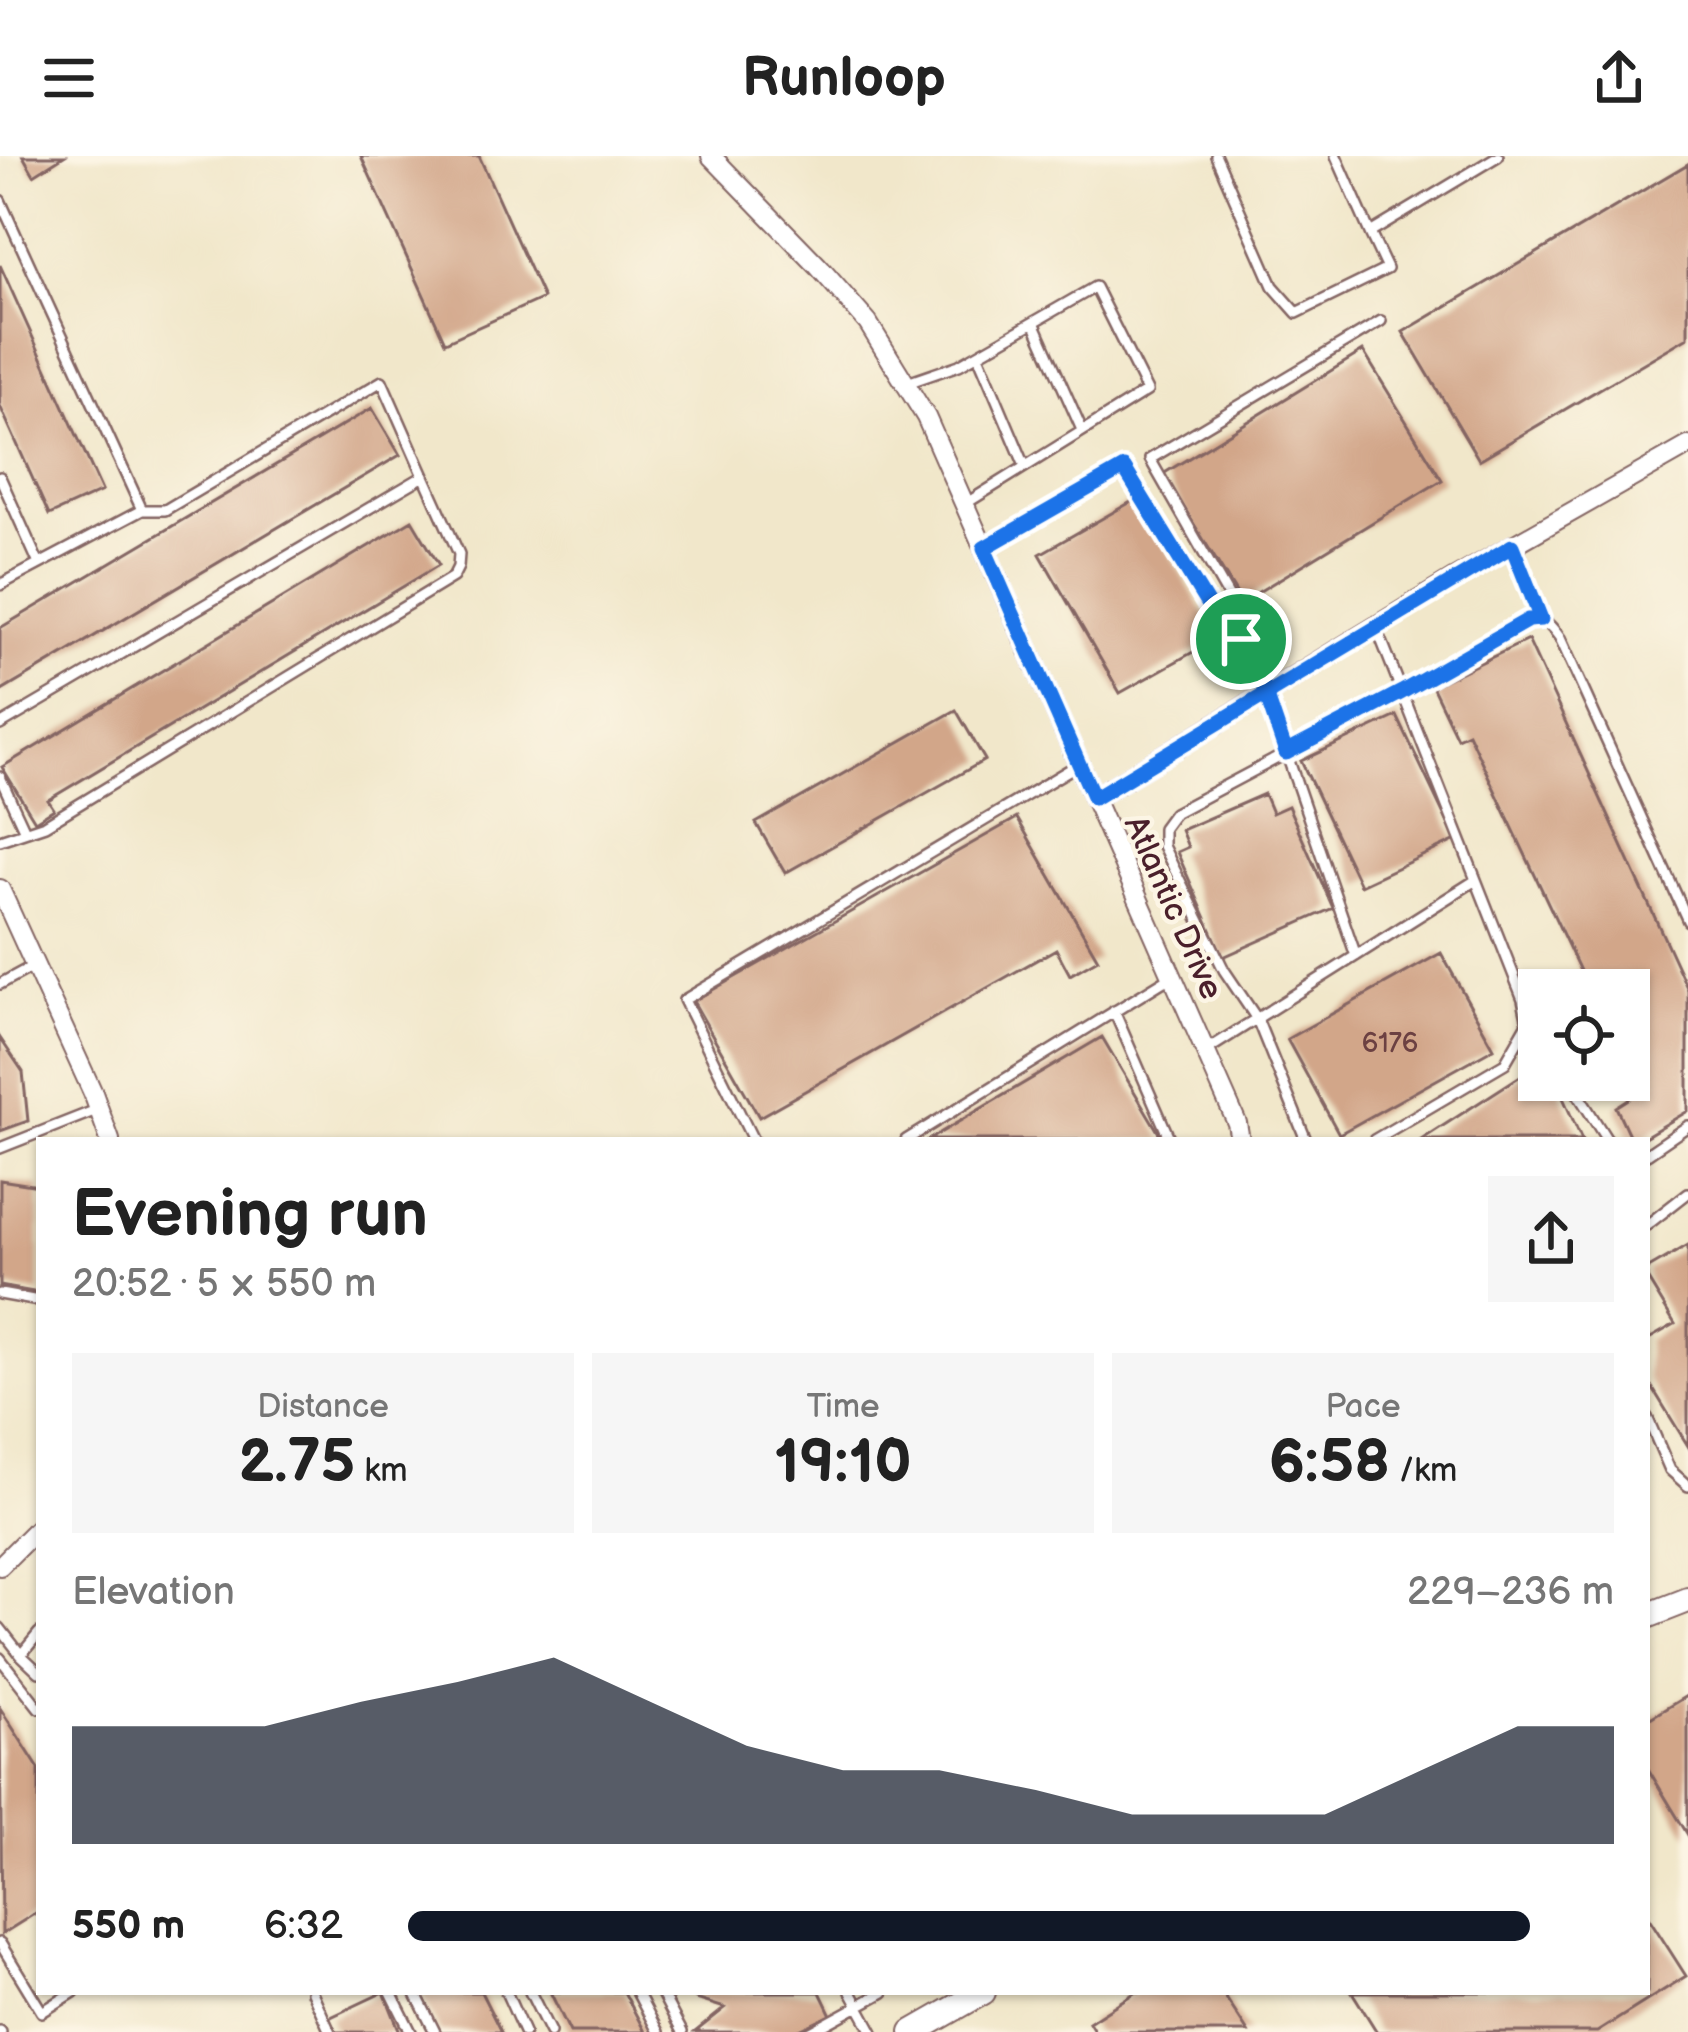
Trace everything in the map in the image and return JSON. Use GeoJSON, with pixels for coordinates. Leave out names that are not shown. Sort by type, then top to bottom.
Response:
{"type":"FeatureCollection","features":[{"type":"Feature","properties":{"kind":"street","name":"Atlantic Drive"},"geometry":{"type":"LineString","coordinates":[[711,156],[868,322],[908,383],[1173,976],[1239,1137]]}},
{"type":"Feature","properties":{"kind":"street"},"geometry":{"type":"LineString","coordinates":[[1094,798],[1376,626],[1688,446]]}},
{"type":"Feature","properties":{"kind":"street"},"geometry":{"type":"LineString","coordinates":[[0,889],[109,1137]]}},
{"type":"Feature","properties":{"kind":"street"},"geometry":{"type":"LineString","coordinates":[[0,1565],[36,1530]]}},
{"type":"Feature","properties":{"kind":"street"},"geometry":{"type":"LineString","coordinates":[[1650,1615],[1688,1600]]}},
{"type":"Feature","properties":{"kind":"street"},"geometry":{"type":"LineString","coordinates":[[913,2032],[970,1995]]}},
{"type":"Feature","properties":{"kind":"lane"},"geometry":{"type":"LineString","coordinates":[[1216,156],[1273,286],[1298,313],[1387,269],[1336,156]]}},
{"type":"Feature","properties":{"kind":"lane"},"geometry":{"type":"LineString","coordinates":[[1370,233],[1498,156]]}},
{"type":"Feature","properties":{"kind":"lane"},"geometry":{"type":"LineString","coordinates":[[0,200],[142,510]]}},
{"type":"Feature","properties":{"kind":"lane"},"geometry":{"type":"LineString","coordinates":[[908,383],[959,365],[1095,287],[1147,391],[965,504]]}},
{"type":"Feature","properties":{"kind":"lane"},"geometry":{"type":"LineString","coordinates":[[1356,956],[1266,694],[1241,639],[1242,620],[1150,459],[1381,321]]}},
{"type":"Feature","properties":{"kind":"lane"},"geometry":{"type":"LineString","coordinates":[[1034,322],[1082,430]]}},
{"type":"Feature","properties":{"kind":"lane"},"geometry":{"type":"LineString","coordinates":[[978,355],[1024,466]]}},
{"type":"Feature","properties":{"kind":"lane"},"geometry":{"type":"LineString","coordinates":[[0,584],[142,510],[165,510],[382,381],[459,554],[452,577],[45,825],[0,840]]}},
{"type":"Feature","properties":{"kind":"lane"},"geometry":{"type":"LineString","coordinates":[[984,548],[1124,468],[1222,628],[1241,639]]}},
{"type":"Feature","properties":{"kind":"lane"},"geometry":{"type":"LineString","coordinates":[[0,724],[424,476]]}},
{"type":"Feature","properties":{"kind":"lane"},"geometry":{"type":"LineString","coordinates":[[0,477],[39,564]]}},
{"type":"Feature","properties":{"kind":"lane"},"geometry":{"type":"LineString","coordinates":[[1512,546],[1541,619]]}},
{"type":"Feature","properties":{"kind":"lane"},"geometry":{"type":"LineString","coordinates":[[1305,1137],[1256,1018],[1224,970],[1163,846],[1163,828],[1174,813],[1528,620],[1541,619],[1560,638],[1688,921]]}},
{"type":"Feature","properties":{"kind":"lane"},"geometry":{"type":"LineString","coordinates":[[1376,626],[1518,991]]}},
{"type":"Feature","properties":{"kind":"lane"},"geometry":{"type":"LineString","coordinates":[[752,1137],[683,1000],[1079,764]]}},
{"type":"Feature","properties":{"kind":"lane"},"geometry":{"type":"LineString","coordinates":[[0,777],[26,831]]}},
{"type":"Feature","properties":{"kind":"lane"},"geometry":{"type":"LineString","coordinates":[[1205,1051],[1476,880]]}},
{"type":"Feature","properties":{"kind":"lane"},"geometry":{"type":"LineString","coordinates":[[0,984],[35,965]]}},
{"type":"Feature","properties":{"kind":"lane"},"geometry":{"type":"LineString","coordinates":[[911,1137],[1173,976]]}},
{"type":"Feature","properties":{"kind":"lane"},"geometry":{"type":"LineString","coordinates":[[1114,1011],[1169,1137]]}},
{"type":"Feature","properties":{"kind":"lane"},"geometry":{"type":"LineString","coordinates":[[1379,1137],[1505,1063],[1518,1044]]}},
{"type":"Feature","properties":{"kind":"lane"},"geometry":{"type":"LineString","coordinates":[[1582,1101],[1605,1137]]}},
{"type":"Feature","properties":{"kind":"lane"},"geometry":{"type":"LineString","coordinates":[[0,1148],[99,1109]]}},
{"type":"Feature","properties":{"kind":"lane"},"geometry":{"type":"LineString","coordinates":[[1650,1152],[1688,1126]]}},
{"type":"Feature","properties":{"kind":"lane"},"geometry":{"type":"LineString","coordinates":[[1650,1223],[1688,1193]]}},
{"type":"Feature","properties":{"kind":"lane"},"geometry":{"type":"LineString","coordinates":[[0,1294],[36,1300]]}},
{"type":"Feature","properties":{"kind":"lane"},"geometry":{"type":"LineString","coordinates":[[1650,1424],[1670,1470],[1688,1486]]}},
{"type":"Feature","properties":{"kind":"lane"},"geometry":{"type":"LineString","coordinates":[[0,1628],[36,1669]]}},
{"type":"Feature","properties":{"kind":"lane"},"geometry":{"type":"LineString","coordinates":[[21,1655],[36,1637]]}},
{"type":"Feature","properties":{"kind":"lane"},"geometry":{"type":"LineString","coordinates":[[0,1658],[36,1704]]}},
{"type":"Feature","properties":{"kind":"lane"},"geometry":{"type":"LineString","coordinates":[[0,1943],[42,2012],[69,1995]]}},
{"type":"Feature","properties":{"kind":"lane"},"geometry":{"type":"LineString","coordinates":[[313,1995],[330,2032]]}},
{"type":"Feature","properties":{"kind":"lane"},"geometry":{"type":"LineString","coordinates":[[392,1995],[411,2032]]}},
{"type":"Feature","properties":{"kind":"lane"},"geometry":{"type":"LineString","coordinates":[[417,1995],[435,2032]]}},
{"type":"Feature","properties":{"kind":"lane"},"geometry":{"type":"LineString","coordinates":[[507,1995],[524,2032]]}},
{"type":"Feature","properties":{"kind":"lane"},"geometry":{"type":"LineString","coordinates":[[532,1995],[550,2032]]}},
{"type":"Feature","properties":{"kind":"lane"},"geometry":{"type":"LineString","coordinates":[[639,1995],[658,2032]]}},
{"type":"Feature","properties":{"kind":"lane"},"geometry":{"type":"LineString","coordinates":[[663,1995],[682,2032]]}},
{"type":"Feature","properties":{"kind":"lane"},"geometry":{"type":"LineString","coordinates":[[853,1995],[873,2032]]}},
{"type":"Feature","properties":{"kind":"lane"},"geometry":{"type":"LineString","coordinates":[[812,2032],[876,1995]]}},
{"type":"Feature","properties":{"kind":"building"},"geometry":{"type":"Polygon","coordinates":[[[23,156],[64,156],[34,175],[23,156]]]}},
{"type":"Feature","properties":{"kind":"building"},"geometry":{"type":"Polygon","coordinates":[[[361,156],[479,156],[543,298],[445,342],[361,156]]]}},
{"type":"Feature","properties":{"kind":"building"},"geometry":{"type":"Polygon","coordinates":[[[1688,164],[1688,337],[1479,460],[1403,332],[1688,164]]]}},
{"type":"Feature","properties":{"kind":"building"},"geometry":{"type":"Polygon","coordinates":[[[0,265],[102,491],[49,515],[0,406],[0,265]]]}},
{"type":"Feature","properties":{"kind":"building"},"geometry":{"type":"Polygon","coordinates":[[[1363,351],[1442,480],[1242,602],[1163,474],[1363,351]]]}},
{"type":"Feature","properties":{"kind":"building"},"geometry":{"type":"Polygon","coordinates":[[[372,408],[400,455],[0,692],[0,628],[372,408]]]}},
{"type":"Feature","properties":{"kind":"building"},"geometry":{"type":"Polygon","coordinates":[[[1138,498],[1218,638],[1120,693],[1040,554],[1138,498]]]}},
{"type":"Feature","properties":{"kind":"building"},"geometry":{"type":"Polygon","coordinates":[[[412,520],[439,565],[48,800],[54,809],[35,821],[2,767],[412,520]]]}},
{"type":"Feature","properties":{"kind":"building"},"geometry":{"type":"Polygon","coordinates":[[[1528,640],[1688,990],[1688,1111],[1644,1137],[1629,1135],[1616,1107],[1625,1101],[1650,1101],[1650,969],[1579,969],[1468,733],[1457,738],[1432,686],[1528,640]]]}},
{"type":"Feature","properties":{"kind":"building"},"geometry":{"type":"Polygon","coordinates":[[[956,710],[985,760],[785,873],[756,823],[956,710]]]}},
{"type":"Feature","properties":{"kind":"building"},"geometry":{"type":"Polygon","coordinates":[[[1397,716],[1456,840],[1360,885],[1301,761],[1397,716]]]}},
{"type":"Feature","properties":{"kind":"building"},"geometry":{"type":"Polygon","coordinates":[[[1264,794],[1272,813],[1288,806],[1333,908],[1223,957],[1177,852],[1188,847],[1181,830],[1264,794]]]}},
{"type":"Feature","properties":{"kind":"building"},"geometry":{"type":"Polygon","coordinates":[[[1017,818],[1098,959],[1070,975],[1056,949],[759,1117],[693,1001],[1017,818]]]}},
{"type":"Feature","properties":{"kind":"building"},"geometry":{"type":"Polygon","coordinates":[[[1441,953],[1494,1048],[1339,1134],[1287,1039],[1441,953]]]}},
{"type":"Feature","properties":{"kind":"building"},"geometry":{"type":"Polygon","coordinates":[[[1102,1037],[1161,1137],[933,1137],[1102,1037]]]}},
{"type":"Feature","properties":{"kind":"building"},"geometry":{"type":"Polygon","coordinates":[[[0,1038],[23,1072],[28,1121],[0,1131],[0,1038]]]}},
{"type":"Feature","properties":{"kind":"building"},"geometry":{"type":"Polygon","coordinates":[[[1518,1078],[1518,1101],[1564,1101],[1581,1137],[1426,1137],[1518,1078]]]}},
{"type":"Feature","properties":{"kind":"building"},"geometry":{"type":"Polygon","coordinates":[[[0,1180],[36,1186],[36,1292],[0,1286],[0,1180]]]}},
{"type":"Feature","properties":{"kind":"building"},"geometry":{"type":"Polygon","coordinates":[[[1688,1245],[1688,1446],[1650,1384],[1650,1338],[1675,1324],[1650,1283],[1650,1267],[1688,1245]]]}},
{"type":"Feature","properties":{"kind":"building"},"geometry":{"type":"Polygon","coordinates":[[[1688,1695],[1688,1835],[1650,1772],[1650,1718],[1688,1695]]]}},
{"type":"Feature","properties":{"kind":"building"},"geometry":{"type":"Polygon","coordinates":[[[0,1708],[36,1764],[36,1913],[2,1934],[0,1708]]]}},
{"type":"Feature","properties":{"kind":"building"},"geometry":{"type":"Polygon","coordinates":[[[1650,1920],[1686,1976],[1597,2032],[1377,2032],[1354,1995],[1650,1995],[1650,1920]]]}},
{"type":"Feature","properties":{"kind":"building"},"geometry":{"type":"Polygon","coordinates":[[[385,1995],[400,2032],[336,2032],[329,2018],[385,1995]]]}},
{"type":"Feature","properties":{"kind":"building"},"geometry":{"type":"Polygon","coordinates":[[[422,1995],[482,1995],[501,2032],[440,2032],[422,1995]]]}},
{"type":"Feature","properties":{"kind":"building"},"geometry":{"type":"Polygon","coordinates":[[[552,1995],[626,1995],[645,2032],[570,2032],[552,1995]]]}},
{"type":"Feature","properties":{"kind":"building"},"geometry":{"type":"Polygon","coordinates":[[[697,1995],[821,1995],[831,2015],[795,2032],[695,2032],[725,2008],[696,1999],[697,1995]]]}},
{"type":"Feature","properties":{"kind":"building"},"geometry":{"type":"Polygon","coordinates":[[[1131,1995],[1224,1995],[1248,2032],[1095,2032],[1089,2022],[1131,1995]]]}},
{"type":"Feature","properties":{"kind":"route"},"geometry":{"type":"LineString","coordinates":[[1241,639],[1222,628],[1124,468],[984,548],[1094,798],[1266,694],[1286,753],[1528,620],[1541,619],[1512,546],[1266,694],[1241,639]]}}]}
